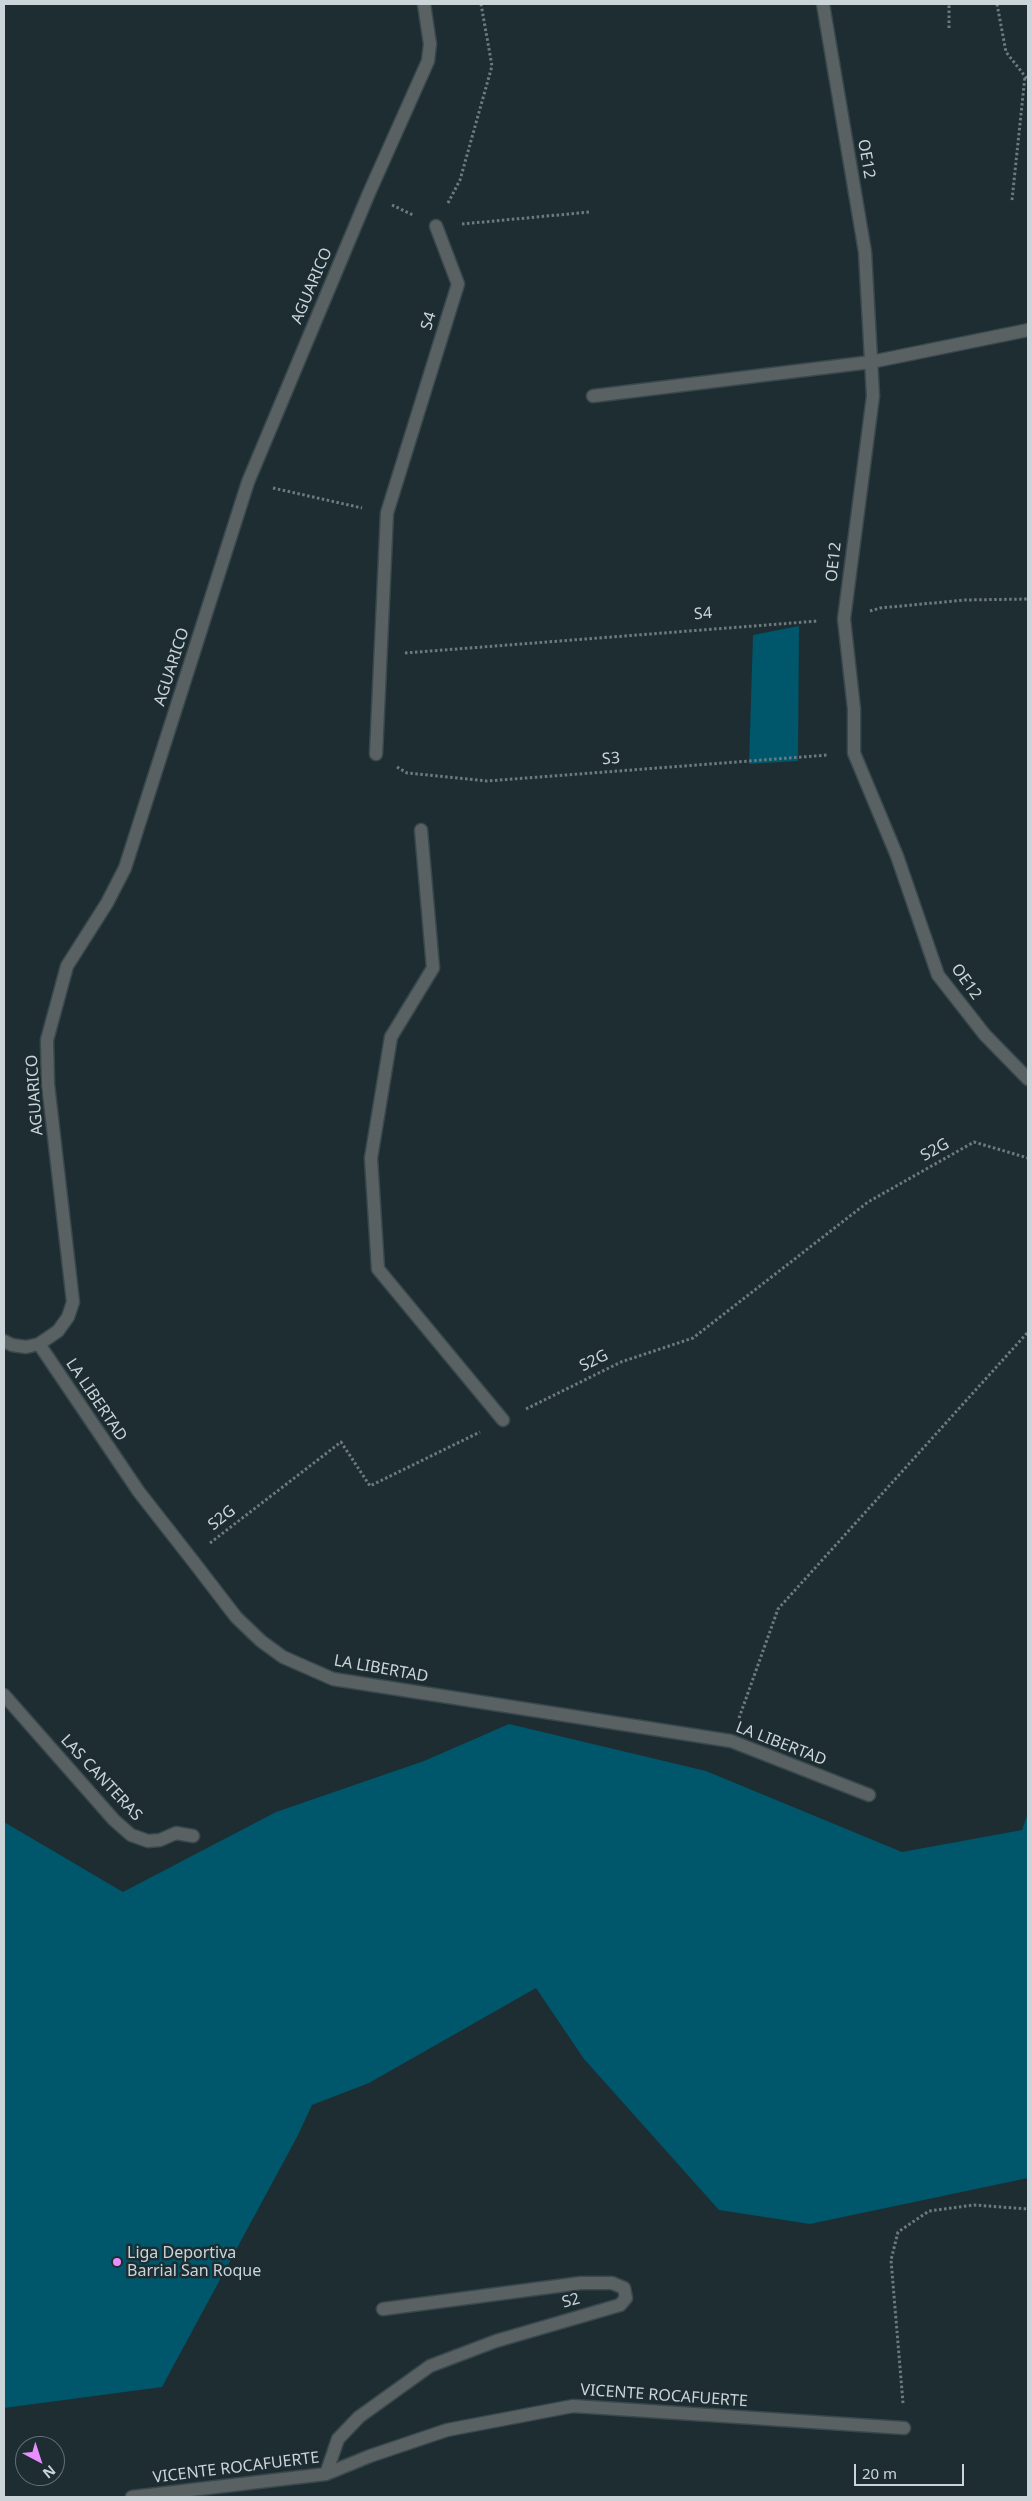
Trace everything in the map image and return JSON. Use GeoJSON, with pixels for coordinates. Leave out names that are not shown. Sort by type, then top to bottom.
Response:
{"type":"FeatureCollection","features":[{"type":"Feature","properties":{"kind":"street","name":"AGUARICO"},"geometry":{"type":"LineString","coordinates":[[39,1344],[58,1331],[68,1317],[73,1302],[48,1084],[47,1040],[68,966],[107,903],[125,868],[248,482],[369,193],[428,61],[430,44],[424,4]]}},
{"type":"Feature","properties":{"kind":"street","name":"OE12"},"geometry":{"type":"LineString","coordinates":[[823,4],[865,252],[873,396],[844,619],[854,709],[854,753],[897,856],[938,975],[986,1035],[1028,1079]]}},
{"type":"Feature","properties":{"kind":"street","name":"S4"},"geometry":{"type":"LineString","coordinates":[[376,754],[386,513],[458,284],[436,226]]}},
{"type":"Feature","properties":{"kind":"street"},"geometry":{"type":"LineString","coordinates":[[593,396],[871,362],[1028,330]]}},
{"type":"Feature","properties":{"kind":"street"},"geometry":{"type":"LineString","coordinates":[[421,830],[434,968],[391,1037],[370,1158],[378,1269],[503,1420]]}},
{"type":"Feature","properties":{"kind":"street"},"geometry":{"type":"LineString","coordinates":[[4,1341],[12,1345],[26,1347],[39,1344]]}},
{"type":"Feature","properties":{"kind":"street","name":"LA LIBERTAD"},"geometry":{"type":"LineString","coordinates":[[39,1344],[139,1492],[192,1561],[236,1617],[261,1641],[283,1657],[333,1679],[731,1740],[869,1795]]}},
{"type":"Feature","properties":{"kind":"street","name":"LAS CANTERAS"},"geometry":{"type":"LineString","coordinates":[[4,1695],[114,1820],[131,1835],[148,1840],[160,1840],[176,1833],[193,1836]]}},
{"type":"Feature","properties":{"kind":"street","name":"S2"},"geometry":{"type":"LineString","coordinates":[[326,2474],[338,2439],[348,2428],[359,2417],[430,2366],[496,2341],[620,2305],[626,2298],[624,2288],[612,2283],[581,2283],[383,2308]]}},
{"type":"Feature","properties":{"kind":"street","name":"VICENTE ROCAFUERTE"},"geometry":{"type":"LineString","coordinates":[[132,2497],[326,2474],[370,2456],[447,2430],[573,2406],[904,2428]]}},
{"type":"Feature","properties":{"kind":"path"},"geometry":{"type":"LineString","coordinates":[[436,226],[460,180],[492,66],[481,4]]}},
{"type":"Feature","properties":{"kind":"path"},"geometry":{"type":"LineString","coordinates":[[949,4],[949,28]]}},
{"type":"Feature","properties":{"kind":"path"},"geometry":{"type":"LineString","coordinates":[[997,4],[1006,52],[1028,80]]}},
{"type":"Feature","properties":{"kind":"path"},"geometry":{"type":"LineString","coordinates":[[1012,200],[1025,76]]}},
{"type":"Feature","properties":{"kind":"path"},"geometry":{"type":"LineString","coordinates":[[369,193],[436,226],[590,212]]}},
{"type":"Feature","properties":{"kind":"path"},"geometry":{"type":"LineString","coordinates":[[248,482],[386,513]]}},
{"type":"Feature","properties":{"kind":"path","name":"S4"},"geometry":{"type":"LineString","coordinates":[[380,655],[844,619],[880,608],[965,600],[1028,599]]}},
{"type":"Feature","properties":{"kind":"path","name":"S3"},"geometry":{"type":"LineString","coordinates":[[376,754],[407,773],[488,781],[854,753]]}},
{"type":"Feature","properties":{"kind":"path","name":"S2G"},"geometry":{"type":"LineString","coordinates":[[192,1561],[206,1546],[341,1442],[370,1486],[621,1362],[694,1338],[868,1202],[974,1142],[1028,1158]]}},
{"type":"Feature","properties":{"kind":"path"},"geometry":{"type":"LineString","coordinates":[[731,1740],[778,1609],[1028,1332]]}},
{"type":"Feature","properties":{"kind":"path"},"geometry":{"type":"LineString","coordinates":[[904,2428],[900,2354],[891,2260],[898,2232],[929,2211],[974,2205],[1028,2209]]}},
{"type":"Feature","properties":{"kind":"shaded area"},"geometry":{"type":"Polygon","coordinates":[[[799,626],[798,761],[749,764],[753,635],[799,626]]]}},
{"type":"Feature","properties":{"kind":"shaded area"},"geometry":{"type":"Polygon","coordinates":[[[509,1724],[706,1771],[902,1852],[1022,1830],[1028,1813],[1028,2178],[810,2224],[719,2210],[584,2059],[536,1988],[369,2083],[312,2105],[297,2137],[162,2387],[4,2408],[4,1822],[123,1892],[276,1812],[424,1761],[509,1724]]]}},
{"type":"Feature","properties":{"kind":"place","name":"Liga Deportiva Barrial San Roque"},"geometry":{"type":"Point","coordinates":[117,2262]}}]}
